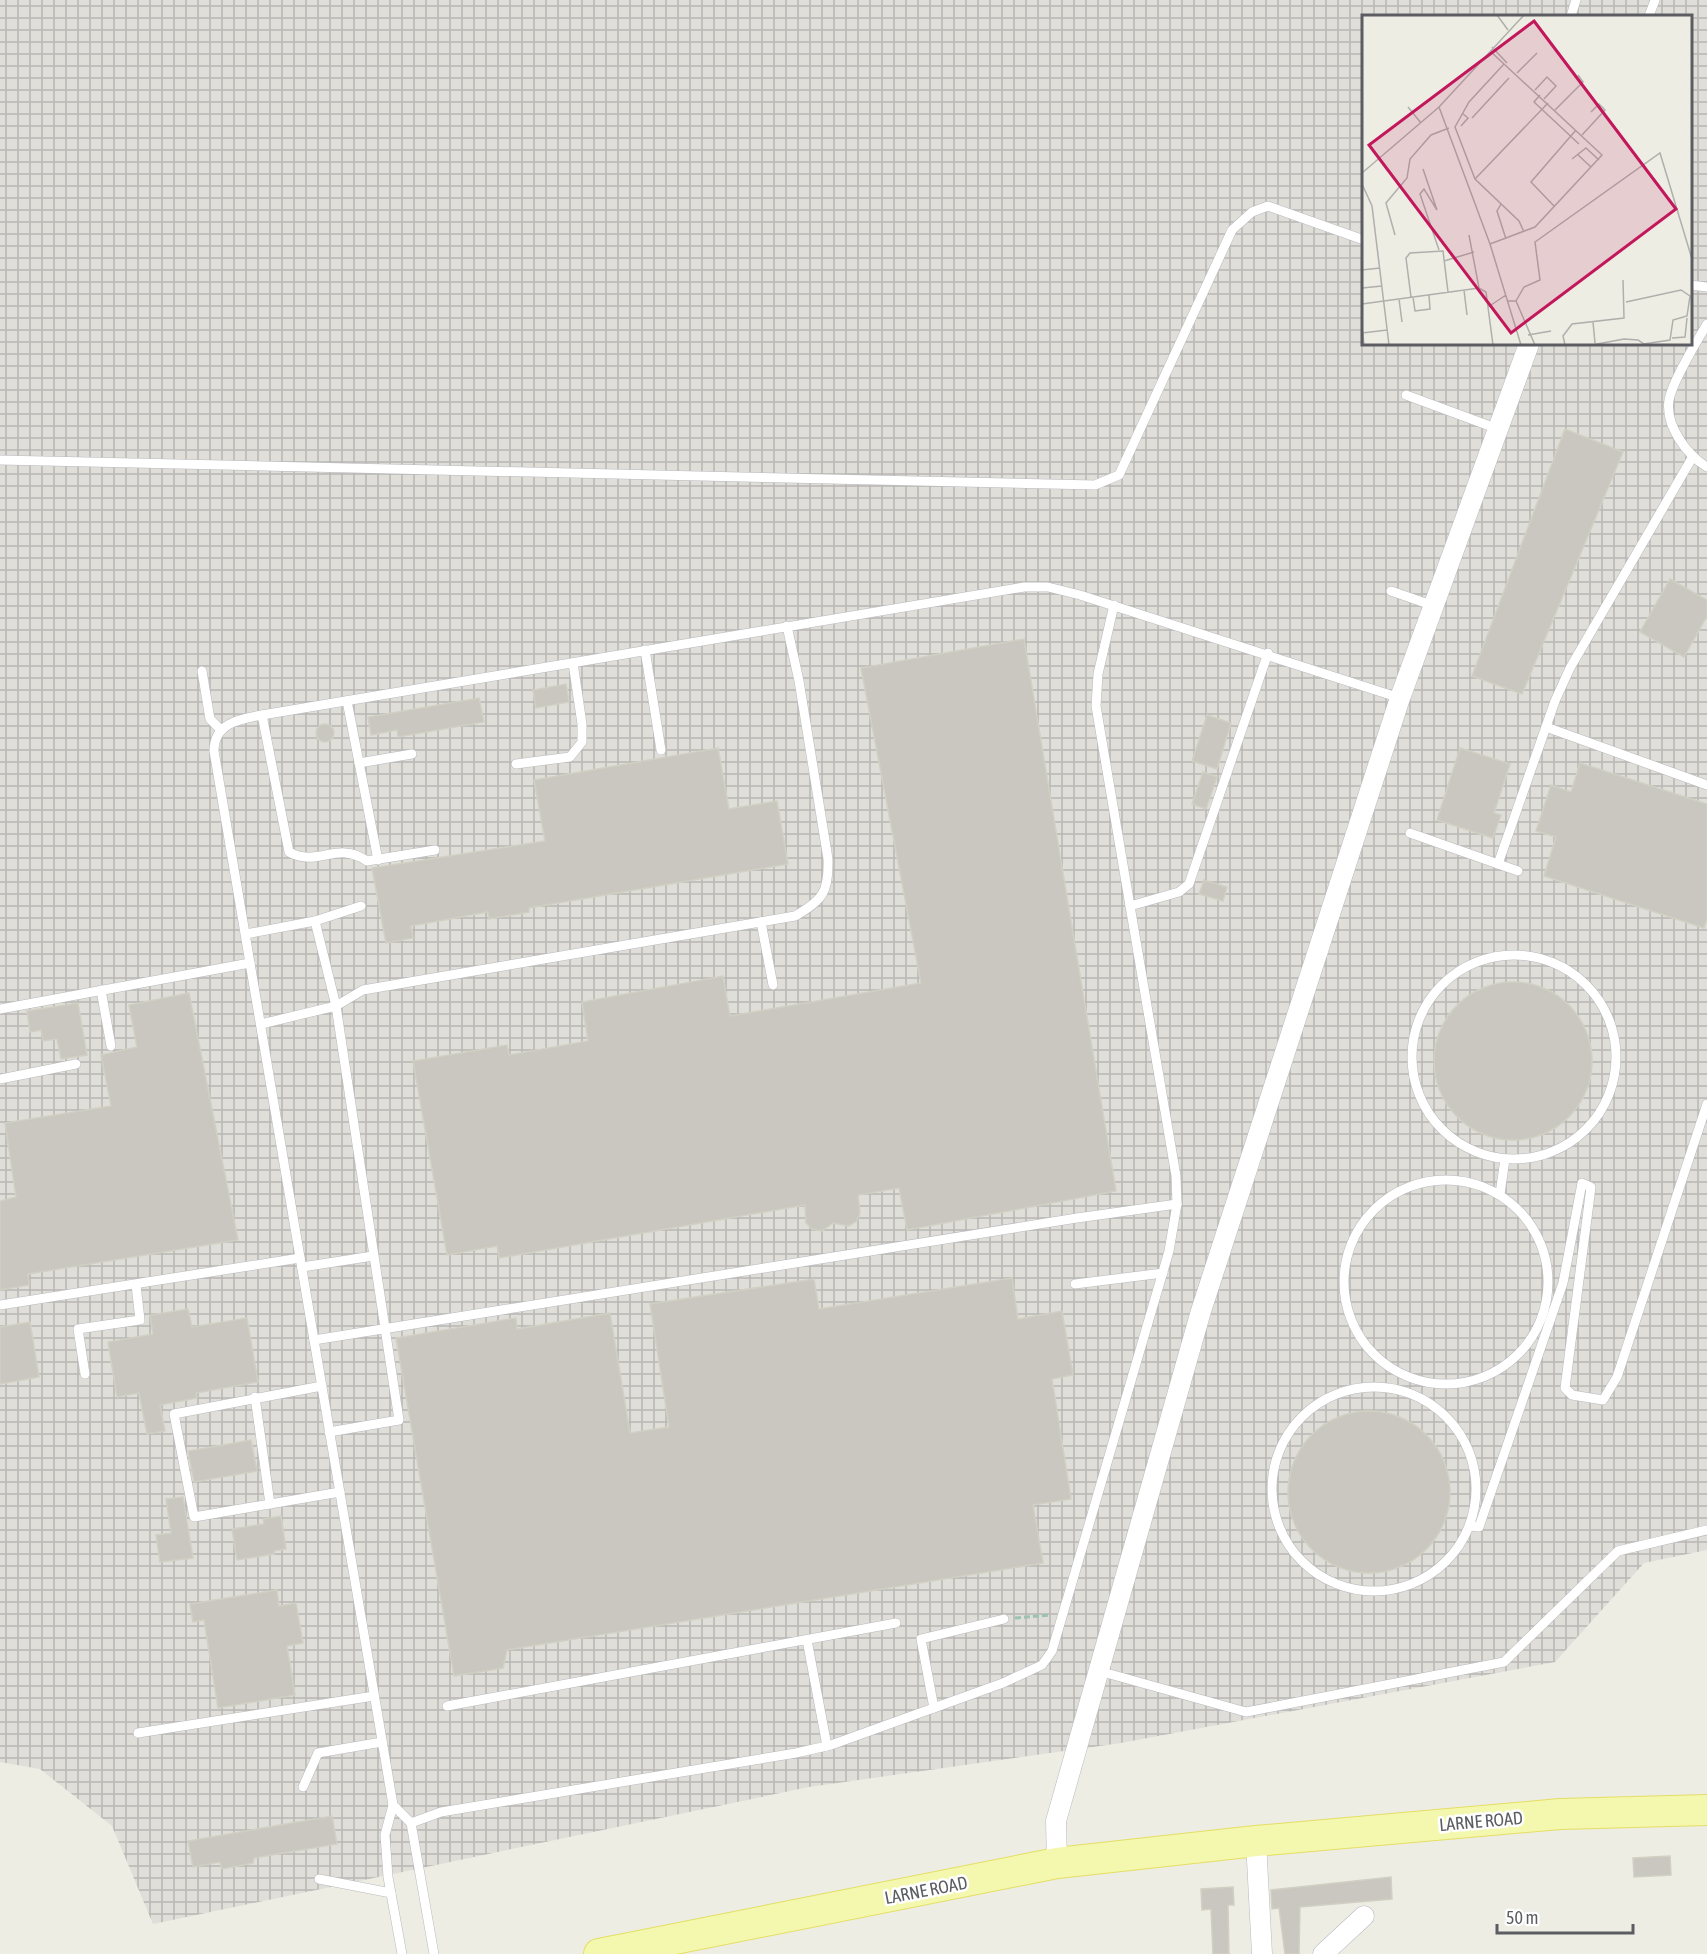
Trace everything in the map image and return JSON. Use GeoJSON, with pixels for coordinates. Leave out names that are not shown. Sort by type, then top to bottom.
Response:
{"type":"FeatureCollection","features":[{"type":"Feature","properties":{"kind":"main road","name":"LARNE ROAD"},"geometry":{"type":"LineString","coordinates":[[599,1954],[1057,1863],[1256,1841],[1560,1814],[1707,1810]]}},
{"type":"Feature","properties":{"kind":"street"},"geometry":{"type":"LineString","coordinates":[[1057,1863],[1056,1821],[1201,1311],[1400,698],[1529,345]]}},
{"type":"Feature","properties":{"kind":"street"},"geometry":{"type":"LineString","coordinates":[[1256,1841],[1262,1954]]}},
{"type":"Feature","properties":{"kind":"street"},"geometry":{"type":"LineString","coordinates":[[1323,1954],[1364,1916]]}},
{"type":"Feature","properties":{"kind":"lane"},"geometry":{"type":"LineString","coordinates":[[1571,15],[1576,0]]}},
{"type":"Feature","properties":{"kind":"lane"},"geometry":{"type":"LineString","coordinates":[[1649,15],[1655,0]]}},
{"type":"Feature","properties":{"kind":"lane"},"geometry":{"type":"LineString","coordinates":[[0,460],[1095,485],[1119,475],[1232,230],[1245,218],[1252,212],[1268,206],[1362,239]]}},
{"type":"Feature","properties":{"kind":"lane"},"geometry":{"type":"LineString","coordinates":[[1692,285],[1707,287]]}},
{"type":"Feature","properties":{"kind":"lane"},"geometry":{"type":"LineString","coordinates":[[1707,324],[1669,401],[1675,432],[1692,458],[1707,467]]}},
{"type":"Feature","properties":{"kind":"lane"},"geometry":{"type":"LineString","coordinates":[[1406,395],[1498,429]]}},
{"type":"Feature","properties":{"kind":"lane"},"geometry":{"type":"LineString","coordinates":[[1498,864],[1546,727],[1570,668],[1692,458]]}},
{"type":"Feature","properties":{"kind":"lane"},"geometry":{"type":"LineString","coordinates":[[402,1954],[391,1893],[385,1835],[393,1805],[214,751],[214,740],[221,730],[235,721],[262,715],[1024,587],[1048,587],[1114,605],[1268,653],[1400,698]]}},
{"type":"Feature","properties":{"kind":"lane"},"geometry":{"type":"LineString","coordinates":[[1390,591],[1434,606]]}},
{"type":"Feature","properties":{"kind":"lane"},"geometry":{"type":"LineString","coordinates":[[411,1823],[441,1812],[826,1746],[934,1708],[1042,1665],[1052,1651],[1163,1273],[1177,1204],[1176,1176],[1096,706],[1098,674],[1114,605]]}},
{"type":"Feature","properties":{"kind":"lane"},"geometry":{"type":"LineString","coordinates":[[261,1024],[336,1006],[363,990],[795,916],[817,904],[829,882],[828,859],[800,681],[787,626]]}},
{"type":"Feature","properties":{"kind":"lane"},"geometry":{"type":"LineString","coordinates":[[645,650],[661,750]]}},
{"type":"Feature","properties":{"kind":"lane"},"geometry":{"type":"LineString","coordinates":[[1130,906],[1179,892],[1189,884],[1268,653]]}},
{"type":"Feature","properties":{"kind":"lane"},"geometry":{"type":"LineString","coordinates":[[516,764],[570,757],[582,742],[582,724],[573,663]]}},
{"type":"Feature","properties":{"kind":"lane"},"geometry":{"type":"LineString","coordinates":[[202,671],[210,719],[221,730]]}},
{"type":"Feature","properties":{"kind":"lane"},"geometry":{"type":"LineString","coordinates":[[347,700],[378,860]]}},
{"type":"Feature","properties":{"kind":"lane"},"geometry":{"type":"LineString","coordinates":[[262,715],[289,852],[309,858],[345,851],[355,853],[367,861],[435,850]]}},
{"type":"Feature","properties":{"kind":"lane"},"geometry":{"type":"LineString","coordinates":[[1546,727],[1707,785]]}},
{"type":"Feature","properties":{"kind":"lane"},"geometry":{"type":"LineString","coordinates":[[359,763],[412,754]]}},
{"type":"Feature","properties":{"kind":"lane"},"geometry":{"type":"LineString","coordinates":[[1410,833],[1518,872]]}},
{"type":"Feature","properties":{"kind":"lane"},"geometry":{"type":"LineString","coordinates":[[246,934],[315,921],[360,906]]}},
{"type":"Feature","properties":{"kind":"lane"},"geometry":{"type":"LineString","coordinates":[[315,921],[336,1006],[399,1420],[329,1432]]}},
{"type":"Feature","properties":{"kind":"lane"},"geometry":{"type":"LineString","coordinates":[[761,922],[773,985]]}},
{"type":"Feature","properties":{"kind":"lane"},"geometry":{"type":"LineString","coordinates":[[1499,955],[1534,956],[1567,969],[1594,992],[1611,1024],[1617,1059],[1610,1094],[1592,1124],[1567,1145],[1537,1157],[1505,1159],[1473,1151],[1446,1134],[1426,1109],[1414,1079],[1412,1046],[1420,1016],[1437,988],[1465,966],[1499,955]]}},
{"type":"Feature","properties":{"kind":"lane"},"geometry":{"type":"LineString","coordinates":[[0,1009],[250,963]]}},
{"type":"Feature","properties":{"kind":"lane"},"geometry":{"type":"LineString","coordinates":[[101,990],[111,1046]]}},
{"type":"Feature","properties":{"kind":"lane"},"geometry":{"type":"LineString","coordinates":[[0,1078],[76,1064]]}},
{"type":"Feature","properties":{"kind":"lane"},"geometry":{"type":"LineString","coordinates":[[1470,1526],[1479,1527],[1546,1320],[1563,1283],[1582,1183],[1591,1187],[1565,1388],[1572,1395],[1604,1400],[1617,1377],[1707,1104]]}},
{"type":"Feature","properties":{"kind":"lane"},"geometry":{"type":"LineString","coordinates":[[1500,1194],[1505,1159]]}},
{"type":"Feature","properties":{"kind":"lane"},"geometry":{"type":"LineString","coordinates":[[1431,1180],[1467,1181],[1500,1194],[1526,1218],[1544,1249],[1549,1284],[1546,1320],[1524,1349],[1499,1370],[1469,1382],[1437,1384],[1406,1376],[1378,1359],[1358,1334],[1346,1304],[1344,1272],[1352,1241],[1370,1213],[1397,1191],[1431,1180]]}},
{"type":"Feature","properties":{"kind":"lane"},"geometry":{"type":"LineString","coordinates":[[314,1340],[1177,1204]]}},
{"type":"Feature","properties":{"kind":"lane"},"geometry":{"type":"LineString","coordinates":[[0,1305],[301,1263],[373,1256]]}},
{"type":"Feature","properties":{"kind":"lane"},"geometry":{"type":"LineString","coordinates":[[1075,1284],[1163,1273]]}},
{"type":"Feature","properties":{"kind":"lane"},"geometry":{"type":"LineString","coordinates":[[85,1374],[78,1329],[140,1320],[136,1285]]}},
{"type":"Feature","properties":{"kind":"lane"},"geometry":{"type":"LineString","coordinates":[[1394,1388],[1406,1376]]}},
{"type":"Feature","properties":{"kind":"lane"},"geometry":{"type":"LineString","coordinates":[[322,1386],[174,1414],[194,1517],[340,1492]]}},
{"type":"Feature","properties":{"kind":"lane"},"geometry":{"type":"LineString","coordinates":[[1359,1387],[1394,1388],[1427,1401],[1454,1425],[1471,1456],[1477,1491],[1470,1526],[1452,1556],[1427,1577],[1397,1589],[1365,1591],[1333,1583],[1306,1566],[1285,1541],[1274,1511],[1272,1479],[1280,1447],[1297,1420],[1325,1398],[1359,1387]]}},
{"type":"Feature","properties":{"kind":"lane"},"geometry":{"type":"LineString","coordinates":[[255,1397],[270,1504]]}},
{"type":"Feature","properties":{"kind":"lane"},"geometry":{"type":"LineString","coordinates":[[1099,1671],[1246,1712],[1504,1662],[1618,1551],[1707,1530]]}},
{"type":"Feature","properties":{"kind":"lane"},"geometry":{"type":"LineString","coordinates":[[934,1708],[921,1639],[1004,1619]]}},
{"type":"Feature","properties":{"kind":"lane"},"geometry":{"type":"LineString","coordinates":[[447,1706],[896,1623]]}},
{"type":"Feature","properties":{"kind":"lane"},"geometry":{"type":"LineString","coordinates":[[807,1640],[826,1746]]}},
{"type":"Feature","properties":{"kind":"lane"},"geometry":{"type":"LineString","coordinates":[[138,1733],[374,1696]]}},
{"type":"Feature","properties":{"kind":"lane"},"geometry":{"type":"LineString","coordinates":[[303,1787],[318,1753],[382,1742]]}},
{"type":"Feature","properties":{"kind":"lane"},"geometry":{"type":"LineString","coordinates":[[393,1805],[411,1823],[434,1954]]}},
{"type":"Feature","properties":{"kind":"lane"},"geometry":{"type":"LineString","coordinates":[[319,1879],[391,1893]]}},
{"type":"Feature","properties":{"kind":"path"},"geometry":{"type":"LineString","coordinates":[[1004,1619],[1063,1614]]}},
{"type":"Feature","properties":{"kind":"shaded area"},"geometry":{"type":"Polygon","coordinates":[[[0,0],[1707,0],[1707,1550],[1644,1563],[1555,1662],[1121,1743],[809,1787],[153,1924],[112,1826],[40,1769],[0,1762],[0,0]]]}},
{"type":"Feature","properties":{"kind":"building"},"geometry":{"type":"Polygon","coordinates":[[[1565,429],[1623,452],[1522,694],[1472,676],[1565,429]]]}},
{"type":"Feature","properties":{"kind":"building"},"geometry":{"type":"Polygon","coordinates":[[[1670,579],[1707,600],[1707,616],[1684,657],[1640,632],[1670,579]]]}},
{"type":"Feature","properties":{"kind":"building"},"geometry":{"type":"Polygon","coordinates":[[[1024,639],[1116,1191],[907,1230],[899,1188],[858,1195],[860,1213],[857,1221],[849,1226],[833,1223],[822,1231],[812,1229],[806,1223],[805,1205],[499,1258],[497,1246],[447,1255],[413,1061],[507,1045],[509,1055],[588,1041],[582,1002],[723,976],[730,1016],[921,983],[861,668],[1024,639]]]}},
{"type":"Feature","properties":{"kind":"building"},"geometry":{"type":"Polygon","coordinates":[[[566,684],[569,702],[536,708],[533,690],[566,684]]]}},
{"type":"Feature","properties":{"kind":"building"},"geometry":{"type":"Polygon","coordinates":[[[479,698],[484,722],[398,737],[397,730],[371,735],[368,717],[479,698]]]}},
{"type":"Feature","properties":{"kind":"building"},"geometry":{"type":"Polygon","coordinates":[[[1207,715],[1231,723],[1217,769],[1192,761],[1207,715]]]}},
{"type":"Feature","properties":{"kind":"building"},"geometry":{"type":"Polygon","coordinates":[[[321,724],[329,724],[334,729],[332,740],[321,742],[316,737],[316,729],[321,724]]]}},
{"type":"Feature","properties":{"kind":"building"},"geometry":{"type":"Polygon","coordinates":[[[718,748],[729,809],[777,801],[788,864],[529,908],[529,912],[489,919],[488,912],[411,926],[413,938],[386,943],[372,868],[545,841],[534,780],[718,748]]]}},
{"type":"Feature","properties":{"kind":"building"},"geometry":{"type":"Polygon","coordinates":[[[1460,748],[1510,764],[1494,813],[1501,815],[1493,838],[1437,820],[1460,748]]]}},
{"type":"Feature","properties":{"kind":"building"},"geometry":{"type":"Polygon","coordinates":[[[1580,763],[1707,804],[1707,919],[1704,928],[1544,876],[1556,837],[1536,831],[1551,785],[1571,792],[1580,763]]]}},
{"type":"Feature","properties":{"kind":"building"},"geometry":{"type":"Polygon","coordinates":[[[1203,772],[1217,777],[1206,809],[1192,804],[1203,772]]]}},
{"type":"Feature","properties":{"kind":"building"},"geometry":{"type":"Polygon","coordinates":[[[1204,880],[1227,887],[1223,901],[1199,894],[1204,880]]]}},
{"type":"Feature","properties":{"kind":"building"},"geometry":{"type":"Polygon","coordinates":[[[1513,982],[1543,988],[1557,995],[1569,1005],[1579,1017],[1586,1031],[1592,1061],[1586,1091],[1579,1105],[1569,1117],[1557,1127],[1543,1134],[1513,1140],[1483,1134],[1469,1127],[1457,1117],[1447,1105],[1440,1091],[1434,1061],[1440,1031],[1447,1017],[1457,1005],[1469,995],[1483,988],[1513,982]]]}},
{"type":"Feature","properties":{"kind":"building"},"geometry":{"type":"Polygon","coordinates":[[[189,993],[238,1240],[28,1274],[29,1285],[0,1290],[0,1201],[16,1197],[5,1123],[111,1106],[101,1055],[137,1047],[129,1005],[189,993]]]}},
{"type":"Feature","properties":{"kind":"building"},"geometry":{"type":"Polygon","coordinates":[[[78,1003],[87,1055],[61,1059],[57,1039],[43,1041],[41,1030],[30,1032],[27,1011],[78,1003]]]}},
{"type":"Feature","properties":{"kind":"building"},"geometry":{"type":"Polygon","coordinates":[[[1012,1278],[1018,1319],[1062,1311],[1073,1375],[1052,1379],[1071,1499],[1033,1505],[1043,1563],[507,1650],[503,1668],[454,1676],[396,1338],[516,1318],[517,1329],[610,1313],[630,1433],[669,1427],[650,1304],[814,1279],[819,1309],[1012,1278]]]}},
{"type":"Feature","properties":{"kind":"building"},"geometry":{"type":"Polygon","coordinates":[[[188,1309],[192,1327],[247,1318],[258,1382],[196,1393],[197,1398],[160,1405],[165,1431],[147,1434],[139,1393],[117,1397],[108,1342],[153,1334],[150,1315],[188,1309]]]}},
{"type":"Feature","properties":{"kind":"building"},"geometry":{"type":"Polygon","coordinates":[[[30,1322],[39,1377],[0,1384],[0,1327],[30,1322]]]}},
{"type":"Feature","properties":{"kind":"building"},"geometry":{"type":"Polygon","coordinates":[[[1369,1411],[1385,1412],[1400,1417],[1426,1435],[1444,1461],[1449,1476],[1449,1508],[1444,1523],[1426,1549],[1400,1567],[1385,1572],[1369,1573],[1353,1572],[1338,1567],[1312,1549],[1294,1523],[1289,1508],[1288,1492],[1289,1476],[1294,1461],[1312,1435],[1338,1417],[1353,1412],[1369,1411]]]}},
{"type":"Feature","properties":{"kind":"building"},"geometry":{"type":"Polygon","coordinates":[[[251,1440],[257,1471],[194,1482],[188,1451],[251,1440]]]}},
{"type":"Feature","properties":{"kind":"building"},"geometry":{"type":"Polygon","coordinates":[[[183,1497],[193,1558],[160,1562],[156,1535],[171,1533],[166,1499],[183,1497]]]}},
{"type":"Feature","properties":{"kind":"building"},"geometry":{"type":"Polygon","coordinates":[[[281,1516],[286,1549],[274,1551],[274,1554],[237,1560],[232,1529],[264,1524],[263,1519],[281,1516]]]}},
{"type":"Feature","properties":{"kind":"building"},"geometry":{"type":"Polygon","coordinates":[[[277,1590],[279,1606],[296,1603],[303,1643],[287,1646],[295,1695],[218,1708],[204,1620],[193,1622],[190,1604],[277,1590]]]}},
{"type":"Feature","properties":{"kind":"building"},"geometry":{"type":"Polygon","coordinates":[[[332,1816],[337,1844],[254,1858],[253,1863],[222,1869],[220,1862],[193,1867],[188,1841],[332,1816]]]}},
{"type":"Feature","properties":{"kind":"building"},"geometry":{"type":"Polygon","coordinates":[[[1670,1856],[1671,1875],[1634,1877],[1633,1858],[1670,1856]]]}},
{"type":"Feature","properties":{"kind":"building"},"geometry":{"type":"Polygon","coordinates":[[[1391,1877],[1392,1899],[1300,1907],[1299,1954],[1285,1954],[1279,1908],[1272,1909],[1271,1890],[1391,1877]]]}},
{"type":"Feature","properties":{"kind":"building"},"geometry":{"type":"Polygon","coordinates":[[[1233,1887],[1234,1905],[1228,1905],[1229,1954],[1213,1954],[1211,1909],[1202,1910],[1201,1889],[1233,1887]]]}}]}
